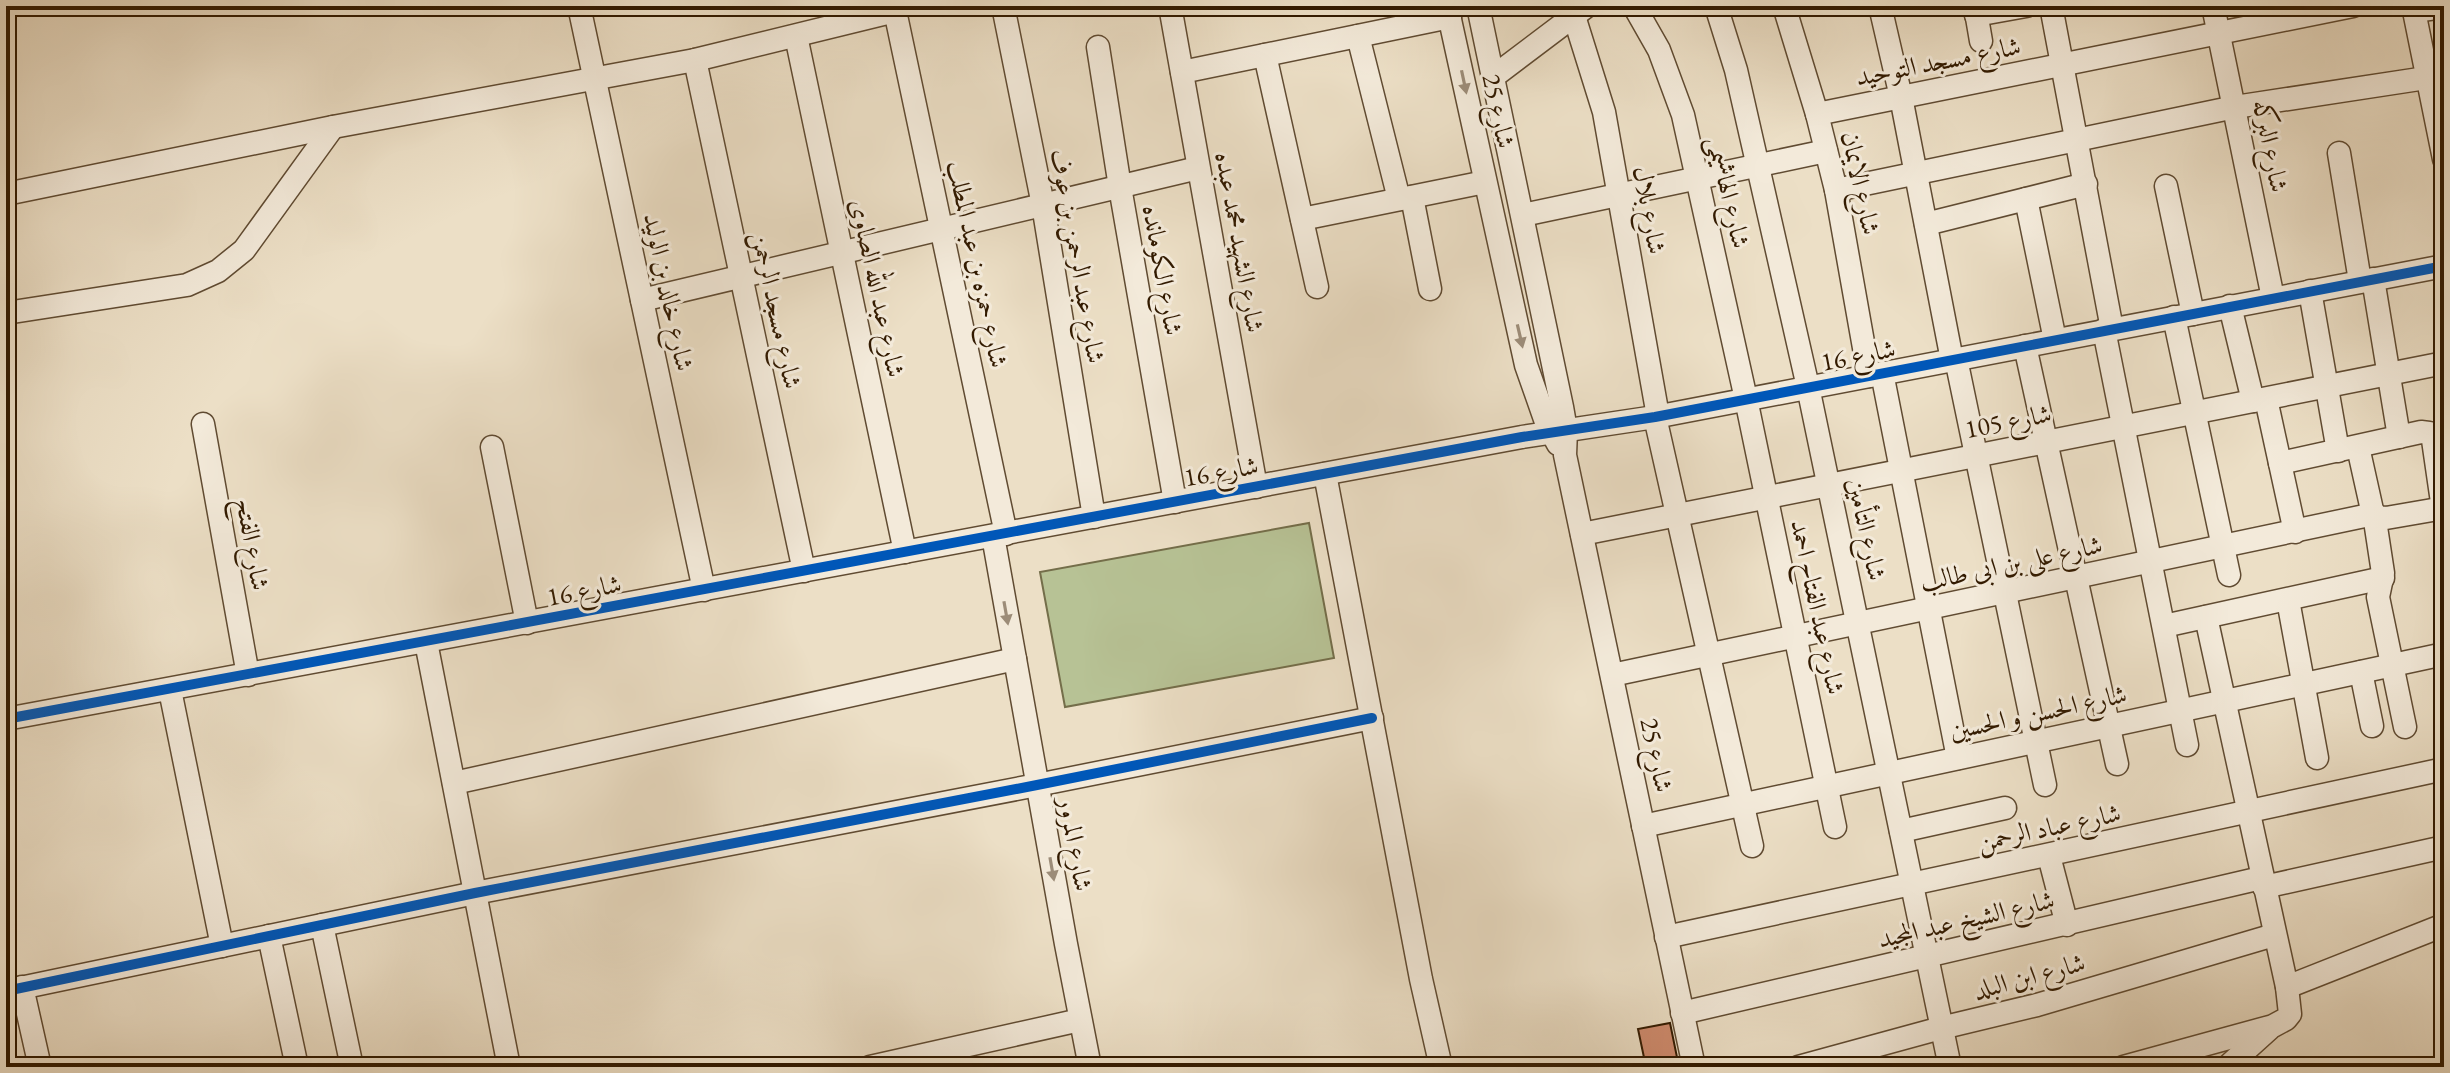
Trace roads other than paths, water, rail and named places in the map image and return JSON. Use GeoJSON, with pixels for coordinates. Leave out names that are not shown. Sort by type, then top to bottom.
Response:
{"type":"FeatureCollection","features":[{"type":"Feature","properties":{"kind":"street","name":"شارع خالد بن الوليد"},"geometry":{"type":"LineString","coordinates":[[579,6],[704,590]]}},
{"type":"Feature","properties":{"kind":"street","name":"شارع عبد الرحمن بن عوف"},"geometry":{"type":"LineString","coordinates":[[1003,6],[1043,205],[1094,517]]}},
{"type":"Feature","properties":{"kind":"street","name":"شارع الشهيد محمد عبده"},"geometry":{"type":"LineString","coordinates":[[1170,6],[1256,487]]}},
{"type":"Feature","properties":{"kind":"street","name":"شارع 25"},"geometry":{"type":"LineString","coordinates":[[1478,6],[1523,215],[1558,431],[1694,1067]]}},
{"type":"Feature","properties":{"kind":"street","name":"شارع الهاشيمى"},"geometry":{"type":"LineString","coordinates":[[1634,6],[1659,50],[1683,115],[1746,399]]}},
{"type":"Feature","properties":{"kind":"street","name":"شارع التأمين"},"geometry":{"type":"LineString","coordinates":[[1716,6],[1736,70],[1808,387],[1950,1067]]}},
{"type":"Feature","properties":{"kind":"street","name":"شارع الايمان"},"geometry":{"type":"LineString","coordinates":[[1784,6],[1817,114],[1876,374],[1902,471],[1958,758]]}},
{"type":"Feature","properties":{"kind":"street"},"geometry":{"type":"LineString","coordinates":[[1880,6],[2045,785]]}},
{"type":"Feature","properties":{"kind":"street"},"geometry":{"type":"LineString","coordinates":[[1981,41],[1976,11],[2026,6]]}},
{"type":"Feature","properties":{"kind":"street"},"geometry":{"type":"LineString","coordinates":[[2051,6],[2086,184],[2123,427],[2187,745]]}},
{"type":"Feature","properties":{"kind":"street","name":"شارع البركه"},"geometry":{"type":"LineString","coordinates":[[2213,6],[2273,298]]}},
{"type":"Feature","properties":{"kind":"street","name":"شارع مسجد التوحيد"},"geometry":{"type":"LineString","coordinates":[[1817,114],[2218,33],[2273,14],[2343,7]]}},
{"type":"Feature","properties":{"kind":"street"},"geometry":{"type":"LineString","coordinates":[[2443,151],[2413,8],[2444,7]]}},
{"type":"Feature","properties":{"kind":"street"},"geometry":{"type":"LineString","coordinates":[[6,194],[333,127],[695,60],[895,8]]}},
{"type":"Feature","properties":{"kind":"street","name":"شارع حمزه بن عبد المطلب"},"geometry":{"type":"LineString","coordinates":[[895,8],[942,229],[999,535]]}},
{"type":"Feature","properties":{"kind":"street"},"geometry":{"type":"LineString","coordinates":[[1493,77],[1580,11]]}},
{"type":"Feature","properties":{"kind":"street","name":"شارع بلال"},"geometry":{"type":"LineString","coordinates":[[1580,11],[1620,195],[1656,416],[1752,846]]}},
{"type":"Feature","properties":{"kind":"street"},"geometry":{"type":"LineString","coordinates":[[1182,72],[1358,36],[1449,12]]}},
{"type":"Feature","properties":{"kind":"street","name":"شارع 25"},"geometry":{"type":"LineString","coordinates":[[1449,12],[1526,365],[1558,431]]}},
{"type":"Feature","properties":{"kind":"street","name":"شارع عبد الله الصاوى"},"geometry":{"type":"LineString","coordinates":[[796,36],[905,552]]}},
{"type":"Feature","properties":{"kind":"street"},"geometry":{"type":"LineString","coordinates":[[1358,36],[1430,289]]}},
{"type":"Feature","properties":{"kind":"street","name":"شارع الكومانده"},"geometry":{"type":"LineString","coordinates":[[1098,47],[1175,502]]}},
{"type":"Feature","properties":{"kind":"street"},"geometry":{"type":"LineString","coordinates":[[1265,55],[1317,287]]}},
{"type":"Feature","properties":{"kind":"street","name":"شارع مسجد الرحمن"},"geometry":{"type":"LineString","coordinates":[[695,60],[804,571]]}},
{"type":"Feature","properties":{"kind":"street"},"geometry":{"type":"LineString","coordinates":[[1836,190],[2235,107],[2426,78]]}},
{"type":"Feature","properties":{"kind":"street"},"geometry":{"type":"LineString","coordinates":[[6,313],[187,285],[218,271],[244,250],[333,127]]}},
{"type":"Feature","properties":{"kind":"street"},"geometry":{"type":"LineString","coordinates":[[1523,215],[1826,151]]}},
{"type":"Feature","properties":{"kind":"street"},"geometry":{"type":"LineString","coordinates":[[2339,153],[2389,374],[2399,437]]}},
{"type":"Feature","properties":{"kind":"street"},"geometry":{"type":"LineString","coordinates":[[642,300],[1198,168]]}},
{"type":"Feature","properties":{"kind":"street"},"geometry":{"type":"LineString","coordinates":[[1302,219],[1485,182]]}},
{"type":"Feature","properties":{"kind":"street"},"geometry":{"type":"LineString","coordinates":[[1926,224],[2086,184]]}},
{"type":"Feature","properties":{"kind":"street"},"geometry":{"type":"LineString","coordinates":[[2166,186],[2195,413],[2229,575]]}},
{"type":"Feature","properties":{"kind":"street"},"geometry":{"type":"LineString","coordinates":[[2026,199],[2055,340]]}},
{"type":"Feature","properties":{"kind":"street","name":"شارع 16"},"geometry":{"type":"LineString","coordinates":[[6,719],[1558,431],[1656,416],[2444,266]]}},
{"type":"Feature","properties":{"kind":"street"},"geometry":{"type":"LineString","coordinates":[[2310,291],[2327,387],[2374,514],[2383,578],[2378,597],[2405,727]]}},
{"type":"Feature","properties":{"kind":"street"},"geometry":{"type":"LineString","coordinates":[[2230,306],[2280,463],[2295,532]]}},
{"type":"Feature","properties":{"kind":"street"},"geometry":{"type":"LineString","coordinates":[[2025,346],[2117,764]]}},
{"type":"Feature","properties":{"kind":"street","name":"شارع 105"},"geometry":{"type":"LineString","coordinates":[[1582,534],[2444,363]]}},
{"type":"Feature","properties":{"kind":"street","name":"شارع عبد الفتاح احمد"},"geometry":{"type":"LineString","coordinates":[[1746,399],[1835,827]]}},
{"type":"Feature","properties":{"kind":"street","name":"شارع الفتح"},"geometry":{"type":"LineString","coordinates":[[203,424],[248,675]]}},
{"type":"Feature","properties":{"kind":"street"},"geometry":{"type":"LineString","coordinates":[[2280,463],[2425,431],[2432,435],[2444,508]]}},
{"type":"Feature","properties":{"kind":"street"},"geometry":{"type":"LineString","coordinates":[[492,447],[527,623]]}},
{"type":"Feature","properties":{"kind":"street"},"geometry":{"type":"LineString","coordinates":[[1325,474],[1441,1067]]}},
{"type":"Feature","properties":{"kind":"street","name":"شارع على بن ابى طالب"},"geometry":{"type":"LineString","coordinates":[[1612,675],[2374,514],[2382,518],[2444,508]]}},
{"type":"Feature","properties":{"kind":"street","name":"شارع المرور"},"geometry":{"type":"LineString","coordinates":[[999,535],[1015,659],[1090,1067]]}},
{"type":"Feature","properties":{"kind":"street"},"geometry":{"type":"LineString","coordinates":[[2164,626],[2383,578]]}},
{"type":"Feature","properties":{"kind":"street"},"geometry":{"type":"LineString","coordinates":[[2288,600],[2317,758]]}},
{"type":"Feature","properties":{"kind":"street"},"geometry":{"type":"LineString","coordinates":[[2206,617],[2290,1006],[2290,1014],[2227,1067]]}},
{"type":"Feature","properties":{"kind":"street"},"geometry":{"type":"LineString","coordinates":[[426,642],[509,1067]]}},
{"type":"Feature","properties":{"kind":"street","name":"شارع الحسن و الحسين"},"geometry":{"type":"LineString","coordinates":[[1643,826],[2444,654]]}},
{"type":"Feature","properties":{"kind":"street"},"geometry":{"type":"LineString","coordinates":[[454,783],[1015,659]]}},
{"type":"Feature","properties":{"kind":"street"},"geometry":{"type":"LineString","coordinates":[[2361,672],[2372,726]]}},
{"type":"Feature","properties":{"kind":"street"},"geometry":{"type":"LineString","coordinates":[[170,690],[222,946]]}},
{"type":"Feature","properties":{"kind":"street"},"geometry":{"type":"LineString","coordinates":[[40,1067],[14,989],[475,893],[1372,718]]}},
{"type":"Feature","properties":{"kind":"street","name":"شارع عباد الرحمن"},"geometry":{"type":"LineString","coordinates":[[1666,937],[2444,769]]}},
{"type":"Feature","properties":{"kind":"street"},"geometry":{"type":"LineString","coordinates":[[1901,831],[2005,808]]}},
{"type":"Feature","properties":{"kind":"street","name":"شارع الشيخ عبد المجيد"},"geometry":{"type":"LineString","coordinates":[[1682,1013],[2067,925],[2444,847]]}},
{"type":"Feature","properties":{"kind":"street"},"geometry":{"type":"LineString","coordinates":[[2049,856],[2067,925]]}},
{"type":"Feature","properties":{"kind":"street"},"geometry":{"type":"LineString","coordinates":[[322,925],[352,1067]]}},
{"type":"Feature","properties":{"kind":"street"},"geometry":{"type":"LineString","coordinates":[[2287,987],[2444,925]]}},
{"type":"Feature","properties":{"kind":"street","name":"شارع ابن البلد"},"geometry":{"type":"LineString","coordinates":[[1798,1067],[2037,1005],[2274,935]]}},
{"type":"Feature","properties":{"kind":"street"},"geometry":{"type":"LineString","coordinates":[[269,936],[297,1067]]}},
{"type":"Feature","properties":{"kind":"street"},"geometry":{"type":"LineString","coordinates":[[870,1067],[1080,1020]]}},
{"type":"Feature","properties":{"kind":"street"},"geometry":{"type":"LineString","coordinates":[[2123,1067],[2279,1023]]}}]}
